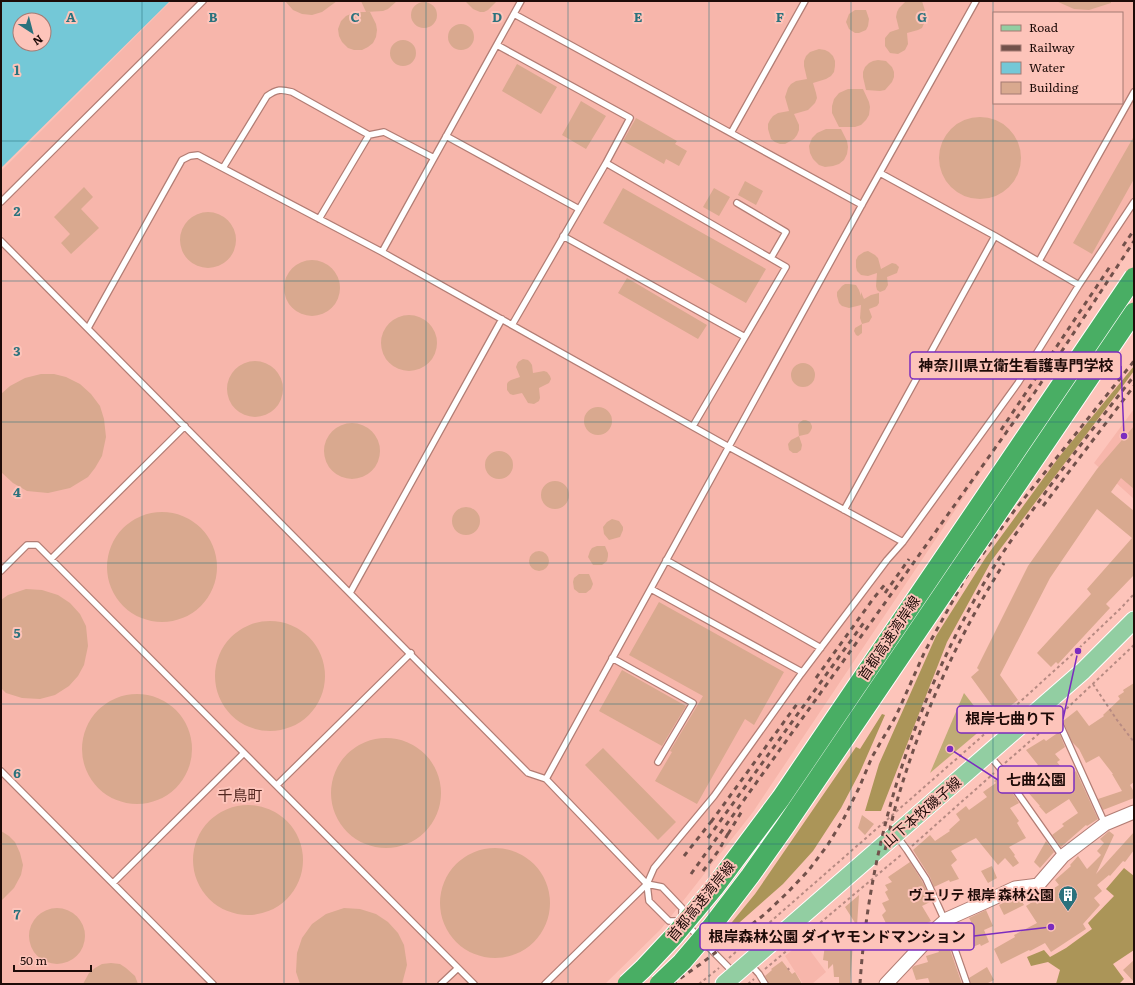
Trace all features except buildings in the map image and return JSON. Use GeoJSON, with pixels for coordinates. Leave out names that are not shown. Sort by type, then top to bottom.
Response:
{"type":"FeatureCollection","features":[{"type":"Feature","properties":{"kind":"highway","name":"首都高速湾岸線"},"geometry":{"type":"LineString","coordinates":[[627,984],[674,936],[714,888],[780,798],[1134,277]]}},
{"type":"Feature","properties":{"kind":"highway","name":"首都高速湾岸線"},"geometry":{"type":"LineString","coordinates":[[659,984],[682,962],[705,935],[784,828],[1134,312]]}},
{"type":"Feature","properties":{"kind":"main road","name":"山下本牧磯子線"},"geometry":{"type":"LineString","coordinates":[[733,976],[754,968],[896,835],[1083,671],[1134,620]]}},
{"type":"Feature","properties":{"kind":"street"},"geometry":{"type":"LineString","coordinates":[[886,984],[945,921],[1015,888],[1038,885],[1063,856],[1106,824],[1134,812]]}},
{"type":"Feature","properties":{"kind":"lane"},"geometry":{"type":"LineString","coordinates":[[1,202],[204,1]]}},
{"type":"Feature","properties":{"kind":"lane"},"geometry":{"type":"LineString","coordinates":[[382,252],[521,1]]}},
{"type":"Feature","properties":{"kind":"lane"},"geometry":{"type":"LineString","coordinates":[[731,133],[805,1]]}},
{"type":"Feature","properties":{"kind":"lane"},"geometry":{"type":"LineString","coordinates":[[546,779],[976,1]]}},
{"type":"Feature","properties":{"kind":"lane"},"geometry":{"type":"LineString","coordinates":[[514,14],[862,205]]}},
{"type":"Feature","properties":{"kind":"lane"},"geometry":{"type":"LineString","coordinates":[[497,45],[630,118],[606,163],[512,325]]}},
{"type":"Feature","properties":{"kind":"lane"},"geometry":{"type":"LineString","coordinates":[[223,168],[267,96],[274,90],[292,92],[369,135],[384,132],[434,158]]}},
{"type":"Feature","properties":{"kind":"lane"},"geometry":{"type":"LineString","coordinates":[[1039,261],[1134,92]]}},
{"type":"Feature","properties":{"kind":"lane"},"geometry":{"type":"LineString","coordinates":[[319,219],[369,135]]}},
{"type":"Feature","properties":{"kind":"lane"},"geometry":{"type":"LineString","coordinates":[[446,136],[578,209]]}},
{"type":"Feature","properties":{"kind":"lane"},"geometry":{"type":"LineString","coordinates":[[88,328],[182,160],[190,156],[198,155],[382,252],[903,542]]}},
{"type":"Feature","properties":{"kind":"lane"},"geometry":{"type":"LineString","coordinates":[[606,163],[786,267],[693,426]]}},
{"type":"Feature","properties":{"kind":"lane"},"geometry":{"type":"LineString","coordinates":[[880,173],[995,236],[1079,285]]}},
{"type":"Feature","properties":{"kind":"lane"},"geometry":{"type":"LineString","coordinates":[[545,984],[647,884],[654,868],[714,796],[802,672],[887,560],[903,542],[1018,383],[1079,285],[1134,202]]}},
{"type":"Feature","properties":{"kind":"lane"},"geometry":{"type":"LineString","coordinates":[[737,203],[786,232],[771,258]]}},
{"type":"Feature","properties":{"kind":"lane"},"geometry":{"type":"LineString","coordinates":[[563,236],[745,337]]}},
{"type":"Feature","properties":{"kind":"lane"},"geometry":{"type":"LineString","coordinates":[[844,510],[995,236]]}},
{"type":"Feature","properties":{"kind":"lane"},"geometry":{"type":"LineString","coordinates":[[1,241],[411,653],[528,773],[546,779],[647,884],[662,887],[682,908],[683,921],[733,976]]}},
{"type":"Feature","properties":{"kind":"lane"},"geometry":{"type":"LineString","coordinates":[[350,593],[502,320]]}},
{"type":"Feature","properties":{"kind":"lane"},"geometry":{"type":"LineString","coordinates":[[51,559],[185,426]]}},
{"type":"Feature","properties":{"kind":"lane"},"geometry":{"type":"LineString","coordinates":[[1,571],[27,545],[37,544],[474,984]]}},
{"type":"Feature","properties":{"kind":"lane"},"geometry":{"type":"LineString","coordinates":[[666,560],[821,648]]}},
{"type":"Feature","properties":{"kind":"lane"},"geometry":{"type":"LineString","coordinates":[[651,588],[802,672]]}},
{"type":"Feature","properties":{"kind":"lane"},"geometry":{"type":"LineString","coordinates":[[277,785],[411,653]]}},
{"type":"Feature","properties":{"kind":"lane"},"geometry":{"type":"LineString","coordinates":[[612,658],[693,703],[658,762]]}},
{"type":"Feature","properties":{"kind":"lane"},"geometry":{"type":"LineString","coordinates":[[1044,706],[1056,718],[1106,824]]}},
{"type":"Feature","properties":{"kind":"lane"},"geometry":{"type":"LineString","coordinates":[[113,883],[244,753]]}},
{"type":"Feature","properties":{"kind":"lane"},"geometry":{"type":"LineString","coordinates":[[988,754],[1000,768],[1063,856]]}},
{"type":"Feature","properties":{"kind":"lane"},"geometry":{"type":"LineString","coordinates":[[1,771],[213,984]]}},
{"type":"Feature","properties":{"kind":"lane"},"geometry":{"type":"LineString","coordinates":[[896,835],[926,879],[945,921],[967,984]]}},
{"type":"Feature","properties":{"kind":"lane"},"geometry":{"type":"LineString","coordinates":[[647,884],[649,902],[669,922],[683,921]]}},
{"type":"Feature","properties":{"kind":"lane"},"geometry":{"type":"LineString","coordinates":[[441,984],[458,968]]}},
{"type":"Feature","properties":{"kind":"lane"},"geometry":{"type":"LineString","coordinates":[[754,968],[765,984]]}},
{"type":"Feature","properties":{"kind":"path"},"geometry":{"type":"LineString","coordinates":[[733,976],[984,735],[1078,650],[1134,594]]}},
{"type":"Feature","properties":{"kind":"path"},"geometry":{"type":"LineString","coordinates":[[699,984],[733,976],[754,968],[907,850],[1056,718],[1134,645]]}},
{"type":"Feature","properties":{"kind":"path"},"geometry":{"type":"LineString","coordinates":[[1093,684],[1134,742]]}},
{"type":"Feature","properties":{"kind":"shaded area"},"geometry":{"type":"Polygon","coordinates":[[[171,1],[1134,1],[1134,243],[753,812],[661,929],[605,984],[1,984],[1,171],[171,1]]]}},
{"type":"Feature","properties":{"kind":"shaded area"},"geometry":{"type":"Polygon","coordinates":[[[1134,366],[1134,371],[992,560],[947,642],[881,811],[865,811],[879,764],[936,636],[986,557],[1059,457],[1134,366]]]}},
{"type":"Feature","properties":{"kind":"shaded area"},"geometry":{"type":"Polygon","coordinates":[[[1134,409],[1134,499],[1094,463],[1134,409]]]}},
{"type":"Feature","properties":{"kind":"shaded area"},"geometry":{"type":"Polygon","coordinates":[[[964,693],[988,724],[930,773],[964,693]]]}},
{"type":"Feature","properties":{"kind":"shaded area"},"geometry":{"type":"Polygon","coordinates":[[[882,714],[885,715],[860,772],[841,808],[813,851],[783,884],[731,930],[728,927],[755,894],[856,747],[860,749],[882,714]]]}},
{"type":"Feature","properties":{"kind":"shaded area"},"geometry":{"type":"Polygon","coordinates":[[[1124,868],[1134,876],[1134,950],[1113,964],[1124,979],[1119,984],[1056,984],[1060,970],[1048,962],[1031,966],[1027,957],[1044,950],[1050,957],[1066,948],[1092,929],[1088,923],[1114,896],[1106,889],[1124,868]]]}},
{"type":"Feature","properties":{"kind":"shaded area"},"geometry":{"type":"Polygon","coordinates":[[[803,941],[826,972],[812,984],[803,984],[785,956],[803,941]]]}},
{"type":"Feature","properties":{"kind":"water"},"geometry":{"type":"Polygon","coordinates":[[[1,1],[170,1],[1,168],[1,1]]]}},
{"type":"Feature","properties":{"kind":"railway"},"geometry":{"type":"LineString","coordinates":[[1123,246],[1134,230]]}},
{"type":"Feature","properties":{"kind":"railway"},"geometry":{"type":"LineString","coordinates":[[691,874],[1035,392],[1134,241]]}},
{"type":"Feature","properties":{"kind":"railway"},"geometry":{"type":"LineString","coordinates":[[1001,430],[1111,265]]}},
{"type":"Feature","properties":{"kind":"railway"},"geometry":{"type":"LineString","coordinates":[[672,984],[702,963],[765,914],[808,871],[827,846],[843,820],[872,757],[896,716],[925,651],[966,577],[1014,511],[1134,361]]}},
{"type":"Feature","properties":{"kind":"railway"},"geometry":{"type":"LineString","coordinates":[[860,984],[865,931],[873,879],[884,827],[916,726],[936,677],[959,629],[998,560],[1056,478],[1134,376]]}},
{"type":"Feature","properties":{"kind":"railway"},"geometry":{"type":"LineString","coordinates":[[1043,506],[1134,386]]}},
{"type":"Feature","properties":{"kind":"railway"},"geometry":{"type":"LineString","coordinates":[[885,593],[909,559]]}},
{"type":"Feature","properties":{"kind":"railway"},"geometry":{"type":"LineString","coordinates":[[885,850],[904,779],[940,683],[954,652],[986,592],[1004,563]]}},
{"type":"Feature","properties":{"kind":"railway"},"geometry":{"type":"LineString","coordinates":[[816,678],[886,583]]}},
{"type":"Feature","properties":{"kind":"railway"},"geometry":{"type":"LineString","coordinates":[[708,838],[865,621]]}},
{"type":"Feature","properties":{"kind":"railway"},"geometry":{"type":"LineString","coordinates":[[711,822],[797,704]]}},
{"type":"Feature","properties":{"kind":"railway"},"geometry":{"type":"LineString","coordinates":[[728,834],[742,811]]}},
{"type":"Feature","properties":{"kind":"railway"},"geometry":{"type":"LineString","coordinates":[[684,856],[714,818]]}},
{"type":"Feature","properties":{"kind":"railway"},"geometry":{"type":"LineString","coordinates":[[703,871],[719,850],[730,830]]}},
{"type":"Feature","properties":{"kind":"place","name":"神奈川県立衛生看護専門学校"},"geometry":{"type":"Point","coordinates":[1124,436]}},
{"type":"Feature","properties":{"kind":"place","name":"根岸七曲り下"},"geometry":{"type":"Point","coordinates":[1078,651]}},
{"type":"Feature","properties":{"kind":"place","name":"七曲公園"},"geometry":{"type":"Point","coordinates":[950,749]}},
{"type":"Feature","properties":{"kind":"place","name":"ヴェリテ 根岸 森林公園"},"geometry":{"type":"Point","coordinates":[1068,912]}},
{"type":"Feature","properties":{"kind":"place","name":"根岸森林公園 ダイヤモンドマンション"},"geometry":{"type":"Point","coordinates":[1051,927]}},
{"type":"Feature","properties":{"kind":"district","name":"千鳥町"},"geometry":{"type":"Point","coordinates":[240,796]}}]}
